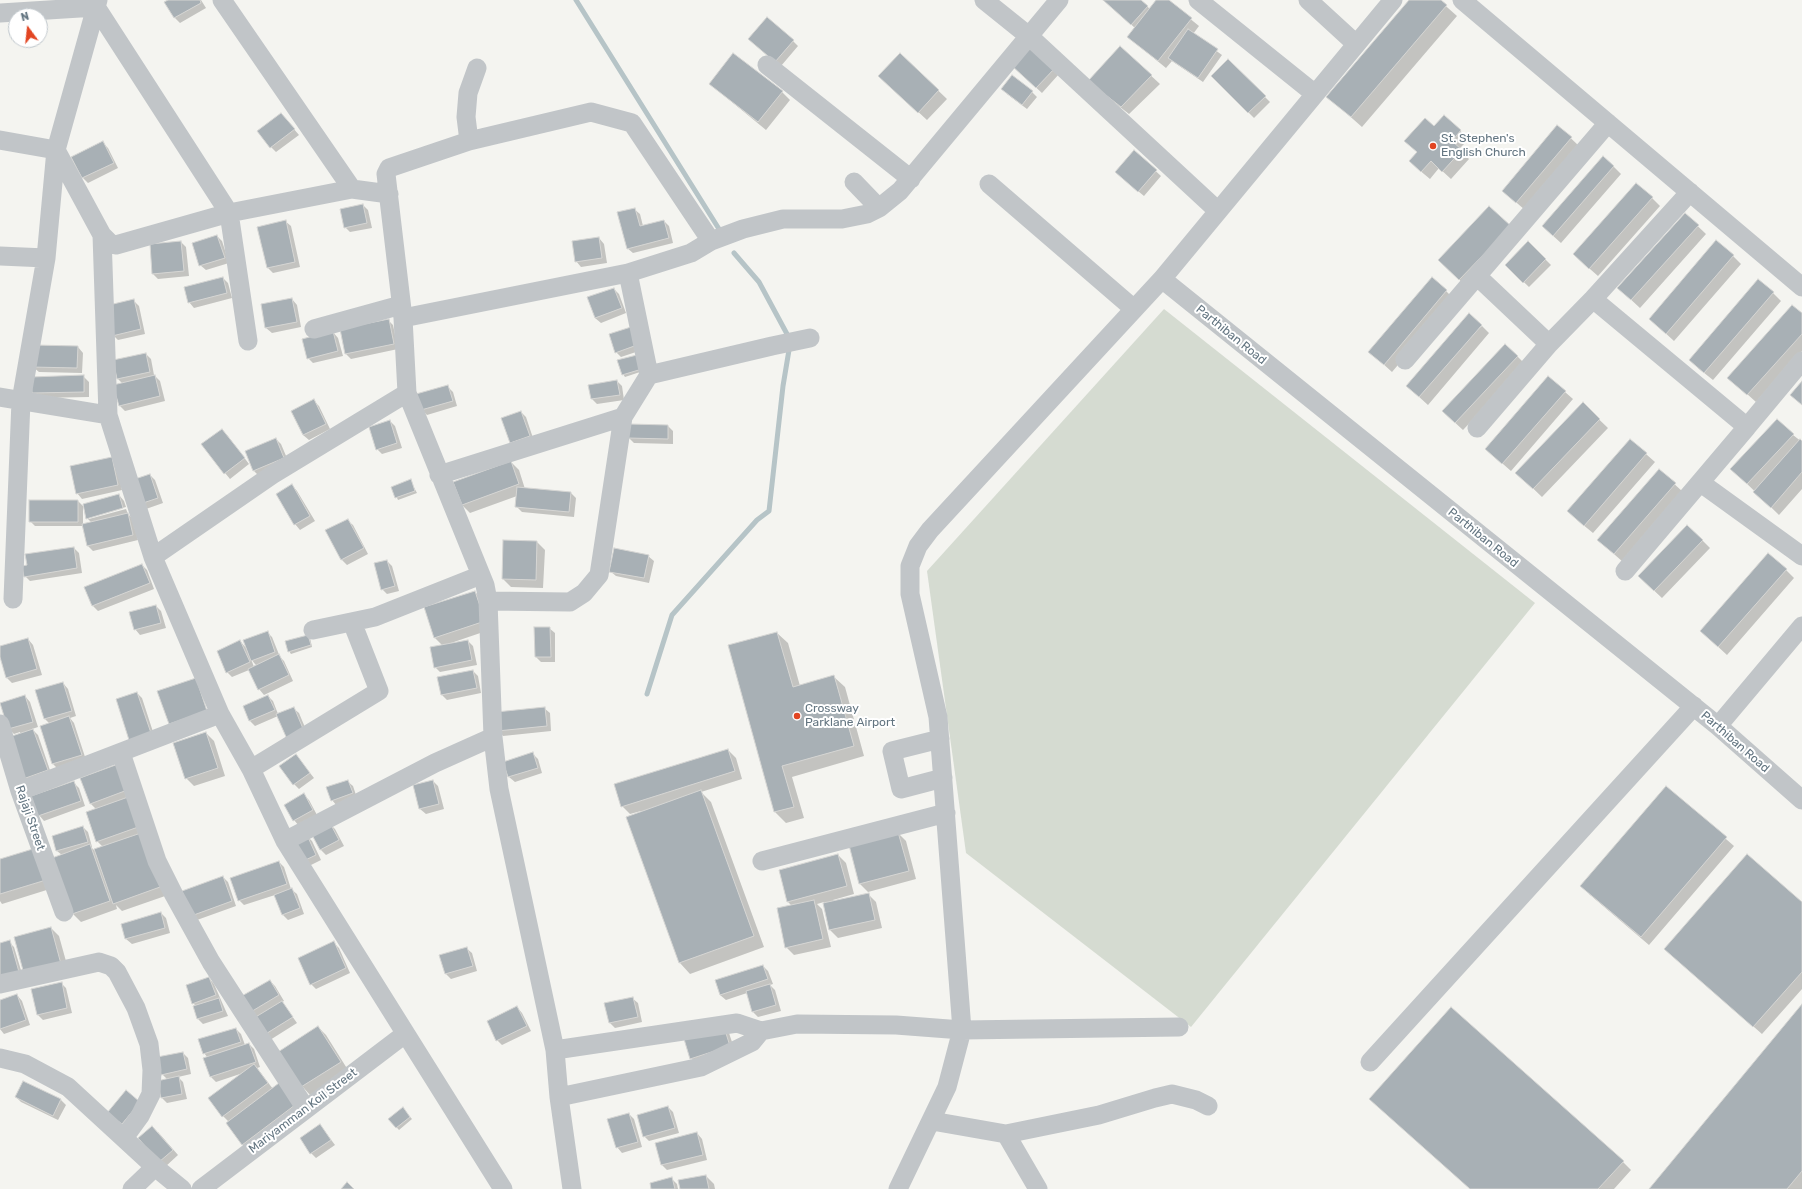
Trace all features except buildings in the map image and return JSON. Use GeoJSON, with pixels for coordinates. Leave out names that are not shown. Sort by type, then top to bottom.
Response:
{"type":"FeatureCollection","features":[{"type":"Feature","properties":{"kind":"street"},"geometry":{"type":"LineString","coordinates":[[222,0],[352,189]]}},
{"type":"Feature","properties":{"kind":"street"},"geometry":{"type":"LineString","coordinates":[[984,0],[1030,37],[1218,211]]}},
{"type":"Feature","properties":{"kind":"street"},"geometry":{"type":"LineString","coordinates":[[314,329],[402,312],[628,273],[690,252],[711,240],[743,229],[783,219],[842,218],[868,214],[879,208],[900,192],[1030,37],[1059,0]]}},
{"type":"Feature","properties":{"kind":"street"},"geometry":{"type":"LineString","coordinates":[[1198,0],[1315,94]]}},
{"type":"Feature","properties":{"kind":"street"},"geometry":{"type":"LineString","coordinates":[[1308,0],[1356,44]]}},
{"type":"Feature","properties":{"kind":"street"},"geometry":{"type":"LineString","coordinates":[[898,1189],[932,1121],[947,1087],[962,1030],[938,717],[910,594],[910,566],[918,546],[930,530],[1162,279],[1393,0]]}},
{"type":"Feature","properties":{"kind":"street"},"geometry":{"type":"LineString","coordinates":[[1462,0],[1690,192],[1799,278]]}},
{"type":"Feature","properties":{"kind":"street"},"geometry":{"type":"LineString","coordinates":[[0,13],[97,4]]}},
{"type":"Feature","properties":{"kind":"street"},"geometry":{"type":"LineString","coordinates":[[13,599],[21,401],[46,258],[56,150],[97,4]]}},
{"type":"Feature","properties":{"kind":"street"},"geometry":{"type":"LineString","coordinates":[[97,4],[229,213],[248,341]]}},
{"type":"Feature","properties":{"kind":"street"},"geometry":{"type":"LineString","coordinates":[[767,65],[911,179]]}},
{"type":"Feature","properties":{"kind":"street"},"geometry":{"type":"LineString","coordinates":[[469,141],[466,111],[468,93],[477,68]]}},
{"type":"Feature","properties":{"kind":"street"},"geometry":{"type":"LineString","coordinates":[[572,1189],[559,1097],[556,1050],[499,789],[493,737],[488,601],[485,585],[407,392],[402,312],[386,174],[389,168],[469,141],[591,112],[632,123],[711,240]]}},
{"type":"Feature","properties":{"kind":"street"},"geometry":{"type":"LineString","coordinates":[[1405,360],[1608,123]]}},
{"type":"Feature","properties":{"kind":"street"},"geometry":{"type":"LineString","coordinates":[[0,140],[56,150]]}},
{"type":"Feature","properties":{"kind":"street"},"geometry":{"type":"LineString","coordinates":[[56,150],[102,235],[111,244],[116,245],[229,213],[352,189],[389,194]]}},
{"type":"Feature","properties":{"kind":"street"},"geometry":{"type":"LineString","coordinates":[[854,182],[879,208]]}},
{"type":"Feature","properties":{"kind":"street"},"geometry":{"type":"LineString","coordinates":[[989,184],[1134,309]]}},
{"type":"Feature","properties":{"kind":"street"},"geometry":{"type":"LineString","coordinates":[[1477,428],[1549,344],[1593,299],[1690,192]]}},
{"type":"Feature","properties":{"kind":"street"},"geometry":{"type":"LineString","coordinates":[[102,235],[108,415],[153,557],[220,714],[252,770],[284,840],[503,1189]]}},
{"type":"Feature","properties":{"kind":"street"},"geometry":{"type":"LineString","coordinates":[[0,256],[46,258]]}},
{"type":"Feature","properties":{"kind":"street"},"geometry":{"type":"LineString","coordinates":[[488,601],[570,602],[584,593],[599,575],[624,417],[649,375],[628,273]]}},
{"type":"Feature","properties":{"kind":"street"},"geometry":{"type":"LineString","coordinates":[[1477,276],[1549,344]]}},
{"type":"Feature","properties":{"kind":"street","name":"Parthiban Road"},"geometry":{"type":"LineString","coordinates":[[1162,279],[1694,706],[1802,800]]}},
{"type":"Feature","properties":{"kind":"street"},"geometry":{"type":"LineString","coordinates":[[1593,299],[1747,427]]}},
{"type":"Feature","properties":{"kind":"street"},"geometry":{"type":"LineString","coordinates":[[649,375],[810,338]]}},
{"type":"Feature","properties":{"kind":"street"},"geometry":{"type":"LineString","coordinates":[[1625,571],[1701,483],[1802,361]]}},
{"type":"Feature","properties":{"kind":"street"},"geometry":{"type":"LineString","coordinates":[[153,557],[272,475],[407,392]]}},
{"type":"Feature","properties":{"kind":"street"},"geometry":{"type":"LineString","coordinates":[[0,397],[108,415]]}},
{"type":"Feature","properties":{"kind":"street"},"geometry":{"type":"LineString","coordinates":[[440,475],[624,417]]}},
{"type":"Feature","properties":{"kind":"street"},"geometry":{"type":"LineString","coordinates":[[1701,483],[1802,556]]}},
{"type":"Feature","properties":{"kind":"street"},"geometry":{"type":"LineString","coordinates":[[313,630],[375,617],[481,576]]}},
{"type":"Feature","properties":{"kind":"street"},"geometry":{"type":"LineString","coordinates":[[252,770],[379,691],[352,622]]}},
{"type":"Feature","properties":{"kind":"street"},"geometry":{"type":"LineString","coordinates":[[1718,726],[1802,626]]}},
{"type":"Feature","properties":{"kind":"street"},"geometry":{"type":"LineString","coordinates":[[1370,1062],[1694,706]]}},
{"type":"Feature","properties":{"kind":"street"},"geometry":{"type":"LineString","coordinates":[[20,792],[220,714]]}},
{"type":"Feature","properties":{"kind":"street","name":"Rajaji Street"},"geometry":{"type":"LineString","coordinates":[[0,724],[20,792],[64,912]]}},
{"type":"Feature","properties":{"kind":"street"},"geometry":{"type":"LineString","coordinates":[[284,840],[435,763],[493,737]]}},
{"type":"Feature","properties":{"kind":"street"},"geometry":{"type":"LineString","coordinates":[[940,739],[892,751],[901,789],[943,778]]}},
{"type":"Feature","properties":{"kind":"street"},"geometry":{"type":"LineString","coordinates":[[121,753],[158,861],[174,895],[211,962],[306,1109]]}},
{"type":"Feature","properties":{"kind":"street"},"geometry":{"type":"LineString","coordinates":[[762,861],[946,813]]}},
{"type":"Feature","properties":{"kind":"street"},"geometry":{"type":"LineString","coordinates":[[0,984],[99,962],[111,966],[117,972],[136,1008],[149,1044],[152,1070],[151,1094],[140,1116],[124,1138]]}},
{"type":"Feature","properties":{"kind":"street"},"geometry":{"type":"LineString","coordinates":[[556,1050],[737,1023],[761,1031],[797,1024],[896,1025],[962,1030],[1179,1027]]}},
{"type":"Feature","properties":{"kind":"street"},"geometry":{"type":"LineString","coordinates":[[559,1097],[701,1067],[752,1042],[761,1031]]}},
{"type":"Feature","properties":{"kind":"street","name":"Mariyamman Koil Street"},"geometry":{"type":"LineString","coordinates":[[201,1189],[406,1034]]}},
{"type":"Feature","properties":{"kind":"street"},"geometry":{"type":"LineString","coordinates":[[0,1058],[25,1064],[68,1087],[155,1167],[182,1189]]}},
{"type":"Feature","properties":{"kind":"street"},"geometry":{"type":"LineString","coordinates":[[932,1121],[1006,1134],[1099,1115],[1172,1094],[1196,1100],[1208,1106]]}},
{"type":"Feature","properties":{"kind":"street"},"geometry":{"type":"LineString","coordinates":[[1006,1134],[1038,1189]]}},
{"type":"Feature","properties":{"kind":"street"},"geometry":{"type":"LineString","coordinates":[[132,1189],[155,1167]]}},
{"type":"Feature","properties":{"kind":"shaded area"},"geometry":{"type":"Polygon","coordinates":[[[1164,309],[1535,603],[1191,1027],[966,853],[927,571],[1164,309]]]}},
{"type":"Feature","properties":{"kind":"waterway"},"geometry":{"type":"LineString","coordinates":[[576,0],[719,229]]}},
{"type":"Feature","properties":{"kind":"waterway"},"geometry":{"type":"LineString","coordinates":[[734,253],[759,282],[787,334]]}},
{"type":"Feature","properties":{"kind":"waterway"},"geometry":{"type":"LineString","coordinates":[[647,694],[672,615],[757,520],[769,511],[783,386],[789,350]]}},
{"type":"Feature","properties":{"kind":"place","name":"St. Stephen's English Church"},"geometry":{"type":"Point","coordinates":[1433,146]}},
{"type":"Feature","properties":{"kind":"place","name":"Crossway Parklane Airport"},"geometry":{"type":"Point","coordinates":[797,716]}}]}
